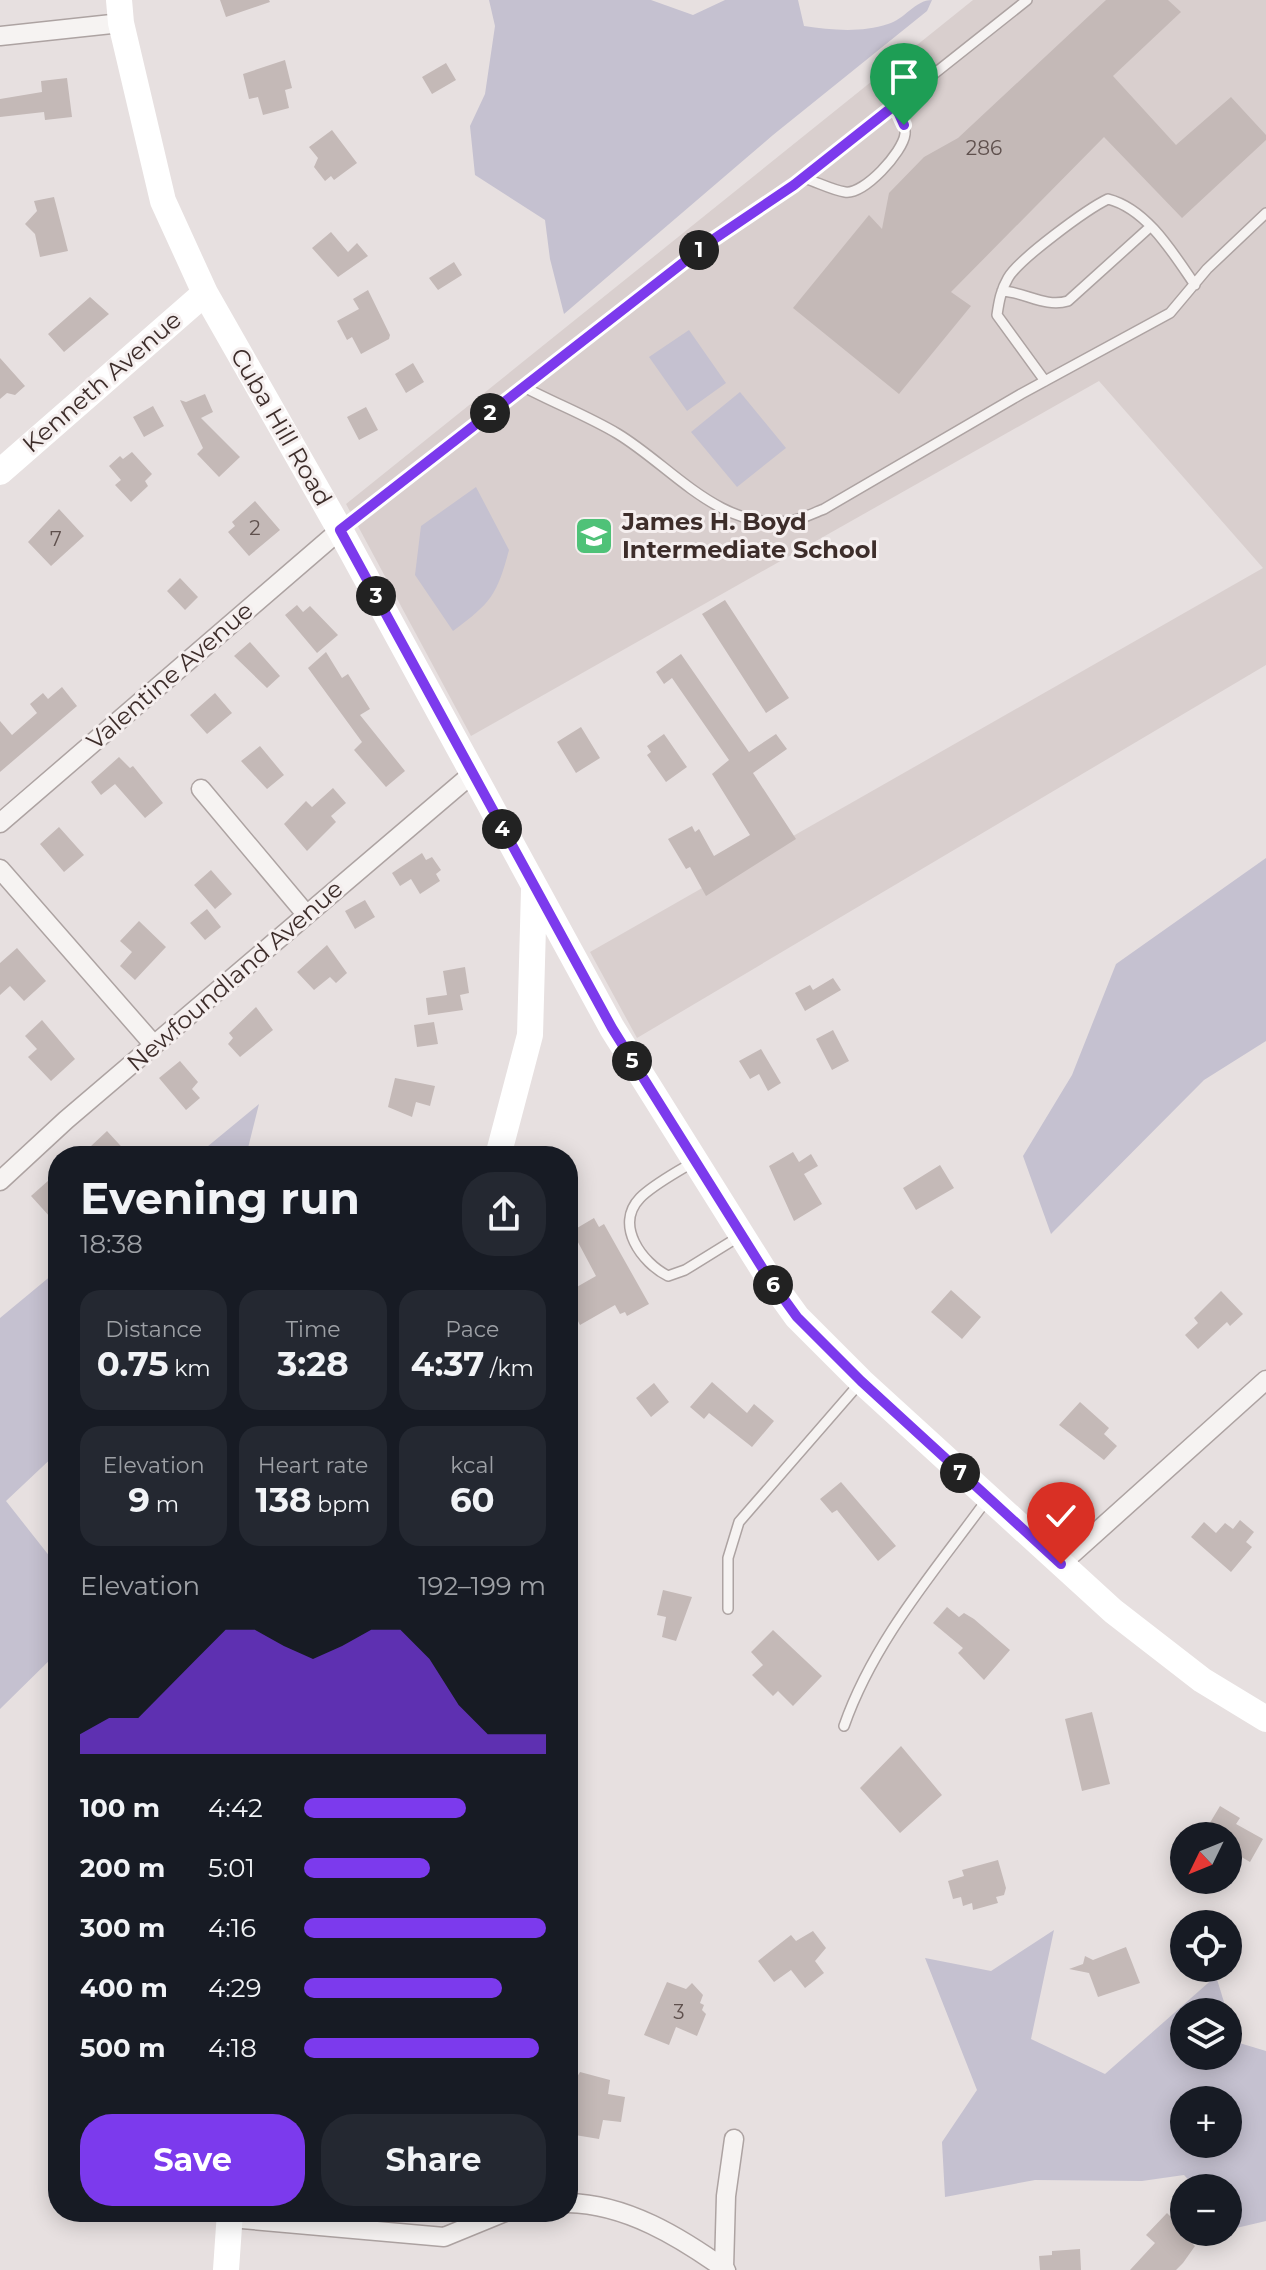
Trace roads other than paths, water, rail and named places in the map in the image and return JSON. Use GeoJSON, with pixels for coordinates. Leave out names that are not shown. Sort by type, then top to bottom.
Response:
{"type":"FeatureCollection","features":[{"type":"Feature","properties":{"kind":"street"},"geometry":{"type":"LineString","coordinates":[[0,36],[120,12]]}},
{"type":"Feature","properties":{"kind":"street","name":"Cuba Hill Road"},"geometry":{"type":"LineString","coordinates":[[120,12],[163,201],[205,293],[340,530],[534,890],[530,1035],[501,1146]]}},
{"type":"Feature","properties":{"kind":"street","name":"Kenneth Avenue"},"geometry":{"type":"LineString","coordinates":[[0,472],[205,293]]}},
{"type":"Feature","properties":{"kind":"street","name":"Valentine Avenue"},"geometry":{"type":"LineString","coordinates":[[0,823],[340,530]]}},
{"type":"Feature","properties":{"kind":"street","name":"Newfoundland Avenue"},"geometry":{"type":"LineString","coordinates":[[1,1179],[472,774]]}},
{"type":"Feature","properties":{"kind":"street"},"geometry":{"type":"LineString","coordinates":[[201,789],[306,914]]}},
{"type":"Feature","properties":{"kind":"street"},"geometry":{"type":"LineString","coordinates":[[0,869],[154,1045]]}},
{"type":"Feature","properties":{"kind":"street"},"geometry":{"type":"LineString","coordinates":[[534,890],[693,1162],[797,1317],[861,1381],[988,1498],[1159,1650],[1266,1719]]}},
{"type":"Feature","properties":{"kind":"street"},"geometry":{"type":"LineString","coordinates":[[1061,1564],[1266,1380]]}},
{"type":"Feature","properties":{"kind":"street"},"geometry":{"type":"LineString","coordinates":[[578,2203],[636,2217],[725,2269],[726,2196],[734,2139]]}},
{"type":"Feature","properties":{"kind":"street"},"geometry":{"type":"LineString","coordinates":[[226,2270],[229,2222]]}},
{"type":"Feature","properties":{"kind":"street"},"geometry":{"type":"LineString","coordinates":[[298,2222],[444,2237],[481,2222]]}},
{"type":"Feature","properties":{"kind":"lane"},"geometry":{"type":"LineString","coordinates":[[340,530],[711,241],[804,178],[1027,0]]}},
{"type":"Feature","properties":{"kind":"lane"},"geometry":{"type":"LineString","coordinates":[[804,178],[846,192],[856,191],[876,176],[903,143],[904,125],[895,105]]}},
{"type":"Feature","properties":{"kind":"lane"},"geometry":{"type":"LineString","coordinates":[[1045,381],[997,315],[1002,291],[1009,275],[1090,207],[1108,199],[1124,203],[1150,227],[1195,285]]}},
{"type":"Feature","properties":{"kind":"lane"},"geometry":{"type":"LineString","coordinates":[[524,387],[618,434],[689,487],[734,514],[763,521],[791,521],[824,509],[1045,381],[1170,313],[1207,269],[1266,213]]}},
{"type":"Feature","properties":{"kind":"lane"},"geometry":{"type":"LineString","coordinates":[[1002,291],[1021,292],[1053,305],[1068,301],[1150,227]]}},
{"type":"Feature","properties":{"kind":"lane"},"geometry":{"type":"LineString","coordinates":[[693,1162],[638,1200],[631,1229],[640,1256],[653,1269],[668,1276],[685,1270],[740,1236]]}},
{"type":"Feature","properties":{"kind":"lane"},"geometry":{"type":"LineString","coordinates":[[728,1609],[728,1558],[739,1522],[861,1381]]}},
{"type":"Feature","properties":{"kind":"lane"},"geometry":{"type":"LineString","coordinates":[[844,1726],[855,1693],[892,1629],[988,1498]]}},
{"type":"Feature","properties":{"kind":"place","name":"James H. Boyd Intermediate School"},"geometry":{"type":"Point","coordinates":[594,536]}}]}
